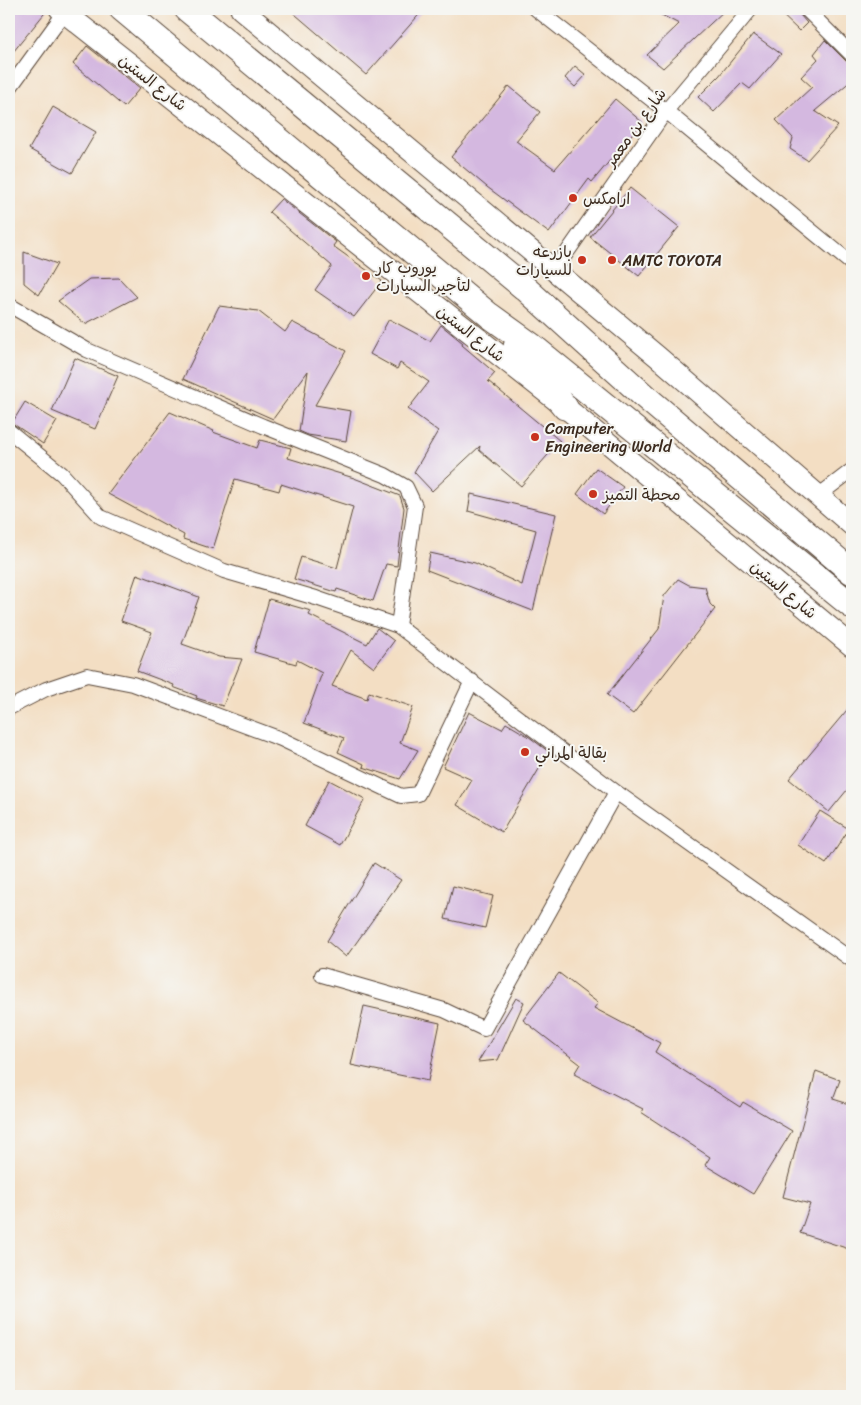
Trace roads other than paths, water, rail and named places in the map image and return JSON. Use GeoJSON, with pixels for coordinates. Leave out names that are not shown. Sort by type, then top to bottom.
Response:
{"type":"FeatureCollection","features":[{"type":"Feature","properties":{"kind":"highway","name":"شارع الستين"},"geometry":{"type":"LineString","coordinates":[[122,9],[489,315],[532,346],[852,606]]}},
{"type":"Feature","properties":{"kind":"highway"},"geometry":{"type":"LineString","coordinates":[[187,9],[526,290],[643,395],[852,572]]}},
{"type":"Feature","properties":{"kind":"highway"},"geometry":{"type":"LineString","coordinates":[[489,315],[565,407]]}},
{"type":"Feature","properties":{"kind":"main road"},"geometry":{"type":"LineString","coordinates":[[241,9],[658,357],[852,525]]}},
{"type":"Feature","properties":{"kind":"main road","name":"شارع الستين"},"geometry":{"type":"LineString","coordinates":[[63,11],[565,407],[852,646]]}},
{"type":"Feature","properties":{"kind":"street"},"geometry":{"type":"LineString","coordinates":[[536,9],[666,111],[852,264]]}},
{"type":"Feature","properties":{"kind":"street","name":"شارع بن معمر"},"geometry":{"type":"LineString","coordinates":[[554,271],[666,111],[752,9]]}},
{"type":"Feature","properties":{"kind":"street"},"geometry":{"type":"LineString","coordinates":[[806,9],[852,55]]}},
{"type":"Feature","properties":{"kind":"street"},"geometry":{"type":"LineString","coordinates":[[9,89],[63,11]]}},
{"type":"Feature","properties":{"kind":"street"},"geometry":{"type":"LineString","coordinates":[[9,305],[87,350],[263,426],[385,475],[406,486],[415,506],[398,626]]}},
{"type":"Feature","properties":{"kind":"street"},"geometry":{"type":"LineString","coordinates":[[9,431],[62,474],[101,517],[224,571],[316,598],[398,626],[616,792],[852,960]]}},
{"type":"Feature","properties":{"kind":"street"},"geometry":{"type":"LineString","coordinates":[[818,496],[852,470]]}},
{"type":"Feature","properties":{"kind":"street"},"geometry":{"type":"LineString","coordinates":[[9,708],[46,689],[87,675],[133,684],[281,739],[400,796],[410,796],[418,794],[472,681]]}},
{"type":"Feature","properties":{"kind":"street"},"geometry":{"type":"LineString","coordinates":[[322,975],[444,1010],[484,1029],[616,792]]}},
{"type":"Feature","properties":{"kind":"place","name":"ارامكس"},"geometry":{"type":"Point","coordinates":[573,198]}},
{"type":"Feature","properties":{"kind":"place","name":"بازرعه للسيارات"},"geometry":{"type":"Point","coordinates":[582,260]}},
{"type":"Feature","properties":{"kind":"place","name":"AMTC TOYOTA"},"geometry":{"type":"Point","coordinates":[612,260]}},
{"type":"Feature","properties":{"kind":"place","name":"يوروب كار لتأجير السيارات"},"geometry":{"type":"Point","coordinates":[366,276]}},
{"type":"Feature","properties":{"kind":"place","name":"Computer Engineering World"},"geometry":{"type":"Point","coordinates":[535,437]}},
{"type":"Feature","properties":{"kind":"place","name":"محطة التميز"},"geometry":{"type":"Point","coordinates":[593,494]}},
{"type":"Feature","properties":{"kind":"place","name":"بقالة المراني"},"geometry":{"type":"Point","coordinates":[525,752]}}]}
